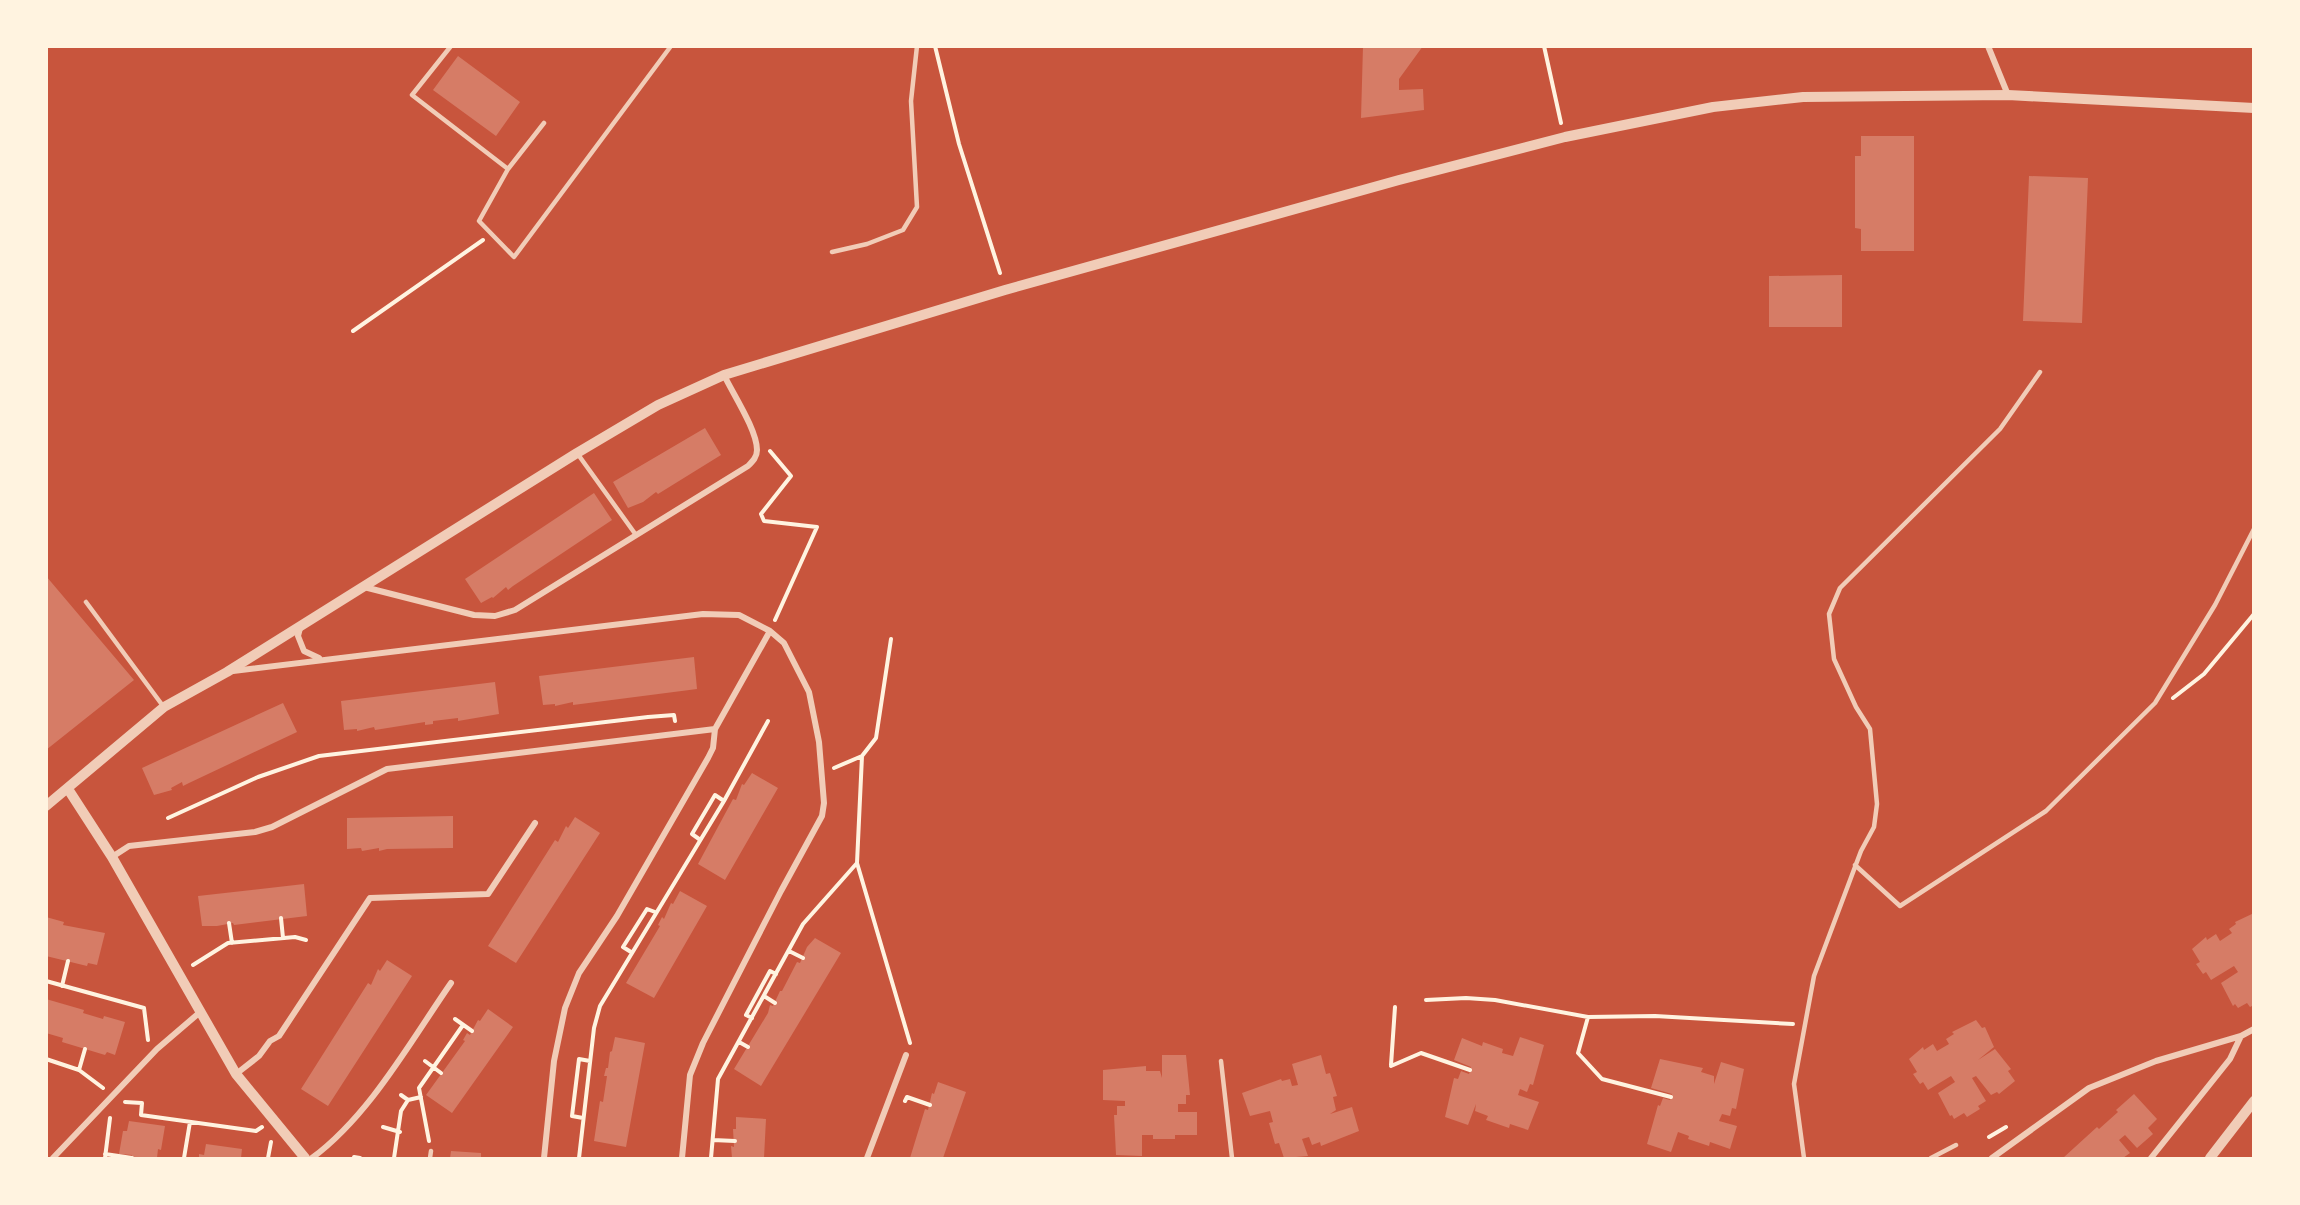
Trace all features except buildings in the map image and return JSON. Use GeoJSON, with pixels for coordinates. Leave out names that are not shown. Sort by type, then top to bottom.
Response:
{"type":"FeatureCollection","features":[{"type":"Feature","properties":{"kind":"street"},"geometry":{"type":"LineString","coordinates":[[1988,46],[2008,95]]}},
{"type":"Feature","properties":{"kind":"street"},"geometry":{"type":"LineString","coordinates":[[46,806],[164,707],[227,672],[577,453],[658,405],[724,375],[1005,290],[1245,222],[1564,137],[1713,107],[1758,100],[1884,94],[2008,95],[2253,108]]}},
{"type":"Feature","properties":{"kind":"street"},"geometry":{"type":"LineString","coordinates":[[364,587],[474,615],[495,616],[515,610],[748,466],[755,459],[757,449],[754,436],[724,375]]}},
{"type":"Feature","properties":{"kind":"street"},"geometry":{"type":"LineString","coordinates":[[227,672],[703,615],[738,615],[771,631],[784,643],[806,685],[815,720],[822,773],[822,816],[703,1043],[690,1075],[682,1158]]}},
{"type":"Feature","properties":{"kind":"street"},"geometry":{"type":"LineString","coordinates":[[300,626],[298,636],[304,651],[325,659]]}},
{"type":"Feature","properties":{"kind":"street"},"geometry":{"type":"LineString","coordinates":[[544,1158],[554,1061],[565,1008],[579,973],[617,916],[708,758],[713,748],[715,729],[771,631]]}},
{"type":"Feature","properties":{"kind":"street"},"geometry":{"type":"LineString","coordinates":[[112,857],[129,846],[264,829],[387,769],[715,729]]}},
{"type":"Feature","properties":{"kind":"street"},"geometry":{"type":"LineString","coordinates":[[68,789],[112,857],[199,1013],[236,1074],[305,1158]]}},
{"type":"Feature","properties":{"kind":"street"},"geometry":{"type":"LineString","coordinates":[[236,1074],[259,1056],[270,1041],[279,1036],[370,898],[488,894],[536,823]]}},
{"type":"Feature","properties":{"kind":"street"},"geometry":{"type":"LineString","coordinates":[[312,1158],[327,1148],[360,1113],[451,983]]}},
{"type":"Feature","properties":{"kind":"street"},"geometry":{"type":"LineString","coordinates":[[53,1158],[157,1049],[199,1013]]}},
{"type":"Feature","properties":{"kind":"street"},"geometry":{"type":"LineString","coordinates":[[1992,1158],[2089,1088],[2156,1061],[2241,1036],[2253,1029]]}},
{"type":"Feature","properties":{"kind":"street"},"geometry":{"type":"LineString","coordinates":[[2151,1158],[2161,1150],[2230,1059],[2241,1036]]}},
{"type":"Feature","properties":{"kind":"street"},"geometry":{"type":"LineString","coordinates":[[867,1158],[906,1055]]}},
{"type":"Feature","properties":{"kind":"street"},"geometry":{"type":"LineString","coordinates":[[2210,1158],[2253,1101]]}},
{"type":"Feature","properties":{"kind":"lane"},"geometry":{"type":"LineString","coordinates":[[451,46],[412,95],[508,169]]}},
{"type":"Feature","properties":{"kind":"lane"},"geometry":{"type":"LineString","coordinates":[[544,123],[508,169],[479,221],[490,235],[514,257],[671,46]]}},
{"type":"Feature","properties":{"kind":"lane"},"geometry":{"type":"LineString","coordinates":[[832,252],[867,244],[903,230],[917,207],[911,101],[914,57],[918,46]]}},
{"type":"Feature","properties":{"kind":"lane"},"geometry":{"type":"LineString","coordinates":[[1804,1158],[1794,1084],[1814,976],[1856,865],[1874,827],[1877,804],[1870,729],[1856,707],[1834,659],[1829,615],[1840,588],[2000,429],[2040,372]]}},
{"type":"Feature","properties":{"kind":"lane"},"geometry":{"type":"LineString","coordinates":[[577,453],[636,535]]}},
{"type":"Feature","properties":{"kind":"lane"},"geometry":{"type":"LineString","coordinates":[[1856,865],[1900,906],[2046,811],[2155,703],[2215,605],[2253,529]]}},
{"type":"Feature","properties":{"kind":"lane"},"geometry":{"type":"LineString","coordinates":[[86,602],[164,707]]}},
{"type":"Feature","properties":{"kind":"lane"},"geometry":{"type":"LineString","coordinates":[[1221,1061],[1232,1158]]}},
{"type":"Feature","properties":{"kind":"lane"},"geometry":{"type":"LineString","coordinates":[[1931,1158],[1956,1145]]}},
{"type":"Feature","properties":{"kind":"lane"},"geometry":{"type":"LineString","coordinates":[[430,1158],[431,1151]]}},
{"type":"Feature","properties":{"kind":"path"},"geometry":{"type":"LineString","coordinates":[[935,46],[959,144],[1000,273]]}},
{"type":"Feature","properties":{"kind":"path"},"geometry":{"type":"LineString","coordinates":[[1544,46],[1561,123]]}},
{"type":"Feature","properties":{"kind":"path"},"geometry":{"type":"LineString","coordinates":[[353,331],[490,235]]}},
{"type":"Feature","properties":{"kind":"path"},"geometry":{"type":"LineString","coordinates":[[754,436],[778,458],[791,476],[761,514],[764,521],[817,527],[771,631]]}},
{"type":"Feature","properties":{"kind":"path"},"geometry":{"type":"LineString","coordinates":[[2155,703],[2177,696],[2204,674],[2253,614]]}},
{"type":"Feature","properties":{"kind":"path"},"geometry":{"type":"LineString","coordinates":[[822,773],[862,756],[876,738],[891,639]]}},
{"type":"Feature","properties":{"kind":"path"},"geometry":{"type":"LineString","coordinates":[[579,1158],[590,1061],[600,1006],[724,801],[768,721]]}},
{"type":"Feature","properties":{"kind":"path"},"geometry":{"type":"LineString","coordinates":[[862,756],[857,863],[910,1045],[906,1055]]}},
{"type":"Feature","properties":{"kind":"path"},"geometry":{"type":"LineString","coordinates":[[699,839],[692,834],[715,795],[724,801]]}},
{"type":"Feature","properties":{"kind":"path"},"geometry":{"type":"LineString","coordinates":[[711,1158],[718,1079],[803,924],[857,863]]}},
{"type":"Feature","properties":{"kind":"path"},"geometry":{"type":"LineString","coordinates":[[631,952],[623,948],[647,909],[655,912]]}},
{"type":"Feature","properties":{"kind":"path"},"geometry":{"type":"LineString","coordinates":[[281,918],[283,938]]}},
{"type":"Feature","properties":{"kind":"path"},"geometry":{"type":"LineString","coordinates":[[229,923],[232,943]]}},
{"type":"Feature","properties":{"kind":"path"},"geometry":{"type":"LineString","coordinates":[[193,965],[223,944],[295,937],[306,940]]}},
{"type":"Feature","properties":{"kind":"path"},"geometry":{"type":"LineString","coordinates":[[789,951],[803,958]]}},
{"type":"Feature","properties":{"kind":"path"},"geometry":{"type":"LineString","coordinates":[[62,986],[68,961]]}},
{"type":"Feature","properties":{"kind":"path"},"geometry":{"type":"LineString","coordinates":[[752,1018],[746,1015],[771,971],[776,974]]}},
{"type":"Feature","properties":{"kind":"path"},"geometry":{"type":"LineString","coordinates":[[46,981],[144,1008],[148,1040]]}},
{"type":"Feature","properties":{"kind":"path"},"geometry":{"type":"LineString","coordinates":[[764,996],[775,1002]]}},
{"type":"Feature","properties":{"kind":"path"},"geometry":{"type":"LineString","coordinates":[[1426,1000],[1466,998],[1495,1000],[1588,1017],[1655,1016],[1805,1024]]}},
{"type":"Feature","properties":{"kind":"path"},"geometry":{"type":"LineString","coordinates":[[1395,1007],[1391,1066],[1421,1053],[1470,1070]]}},
{"type":"Feature","properties":{"kind":"path"},"geometry":{"type":"LineString","coordinates":[[1588,1017],[1578,1053],[1602,1079],[1671,1097]]}},
{"type":"Feature","properties":{"kind":"path"},"geometry":{"type":"LineString","coordinates":[[455,1019],[472,1031]]}},
{"type":"Feature","properties":{"kind":"path"},"geometry":{"type":"LineString","coordinates":[[431,1151],[419,1088],[463,1025]]}},
{"type":"Feature","properties":{"kind":"path"},"geometry":{"type":"LineString","coordinates":[[739,1042],[748,1047]]}},
{"type":"Feature","properties":{"kind":"path"},"geometry":{"type":"LineString","coordinates":[[79,1070],[85,1049]]}},
{"type":"Feature","properties":{"kind":"path"},"geometry":{"type":"LineString","coordinates":[[46,1059],[79,1070],[104,1088]]}},
{"type":"Feature","properties":{"kind":"path"},"geometry":{"type":"LineString","coordinates":[[583,1118],[572,1116],[575,1088],[579,1059],[590,1061]]}},
{"type":"Feature","properties":{"kind":"path"},"geometry":{"type":"LineString","coordinates":[[425,1061],[441,1073]]}},
{"type":"Feature","properties":{"kind":"path"},"geometry":{"type":"LineString","coordinates":[[401,1095],[408,1100]]}},
{"type":"Feature","properties":{"kind":"path"},"geometry":{"type":"LineString","coordinates":[[394,1158],[400,1132],[401,1111],[408,1100],[422,1097]]}},
{"type":"Feature","properties":{"kind":"path"},"geometry":{"type":"LineString","coordinates":[[903,1107],[907,1097],[930,1105]]}},
{"type":"Feature","properties":{"kind":"path"},"geometry":{"type":"LineString","coordinates":[[125,1102],[142,1103],[141,1115],[256,1131],[263,1127]]}},
{"type":"Feature","properties":{"kind":"path"},"geometry":{"type":"LineString","coordinates":[[111,1117],[105,1156],[132,1158]]}},
{"type":"Feature","properties":{"kind":"path"},"geometry":{"type":"LineString","coordinates":[[184,1158],[190,1122]]}},
{"type":"Feature","properties":{"kind":"path"},"geometry":{"type":"LineString","coordinates":[[382,1127],[400,1132]]}},
{"type":"Feature","properties":{"kind":"path"},"geometry":{"type":"LineString","coordinates":[[1989,1137],[2006,1127]]}},
{"type":"Feature","properties":{"kind":"path"},"geometry":{"type":"LineString","coordinates":[[268,1158],[272,1138]]}},
{"type":"Feature","properties":{"kind":"path"},"geometry":{"type":"LineString","coordinates":[[713,1140],[735,1141]]}},
{"type":"Feature","properties":{"kind":"path"},"geometry":{"type":"LineString","coordinates":[[354,1157],[360,1158]]}}]}
